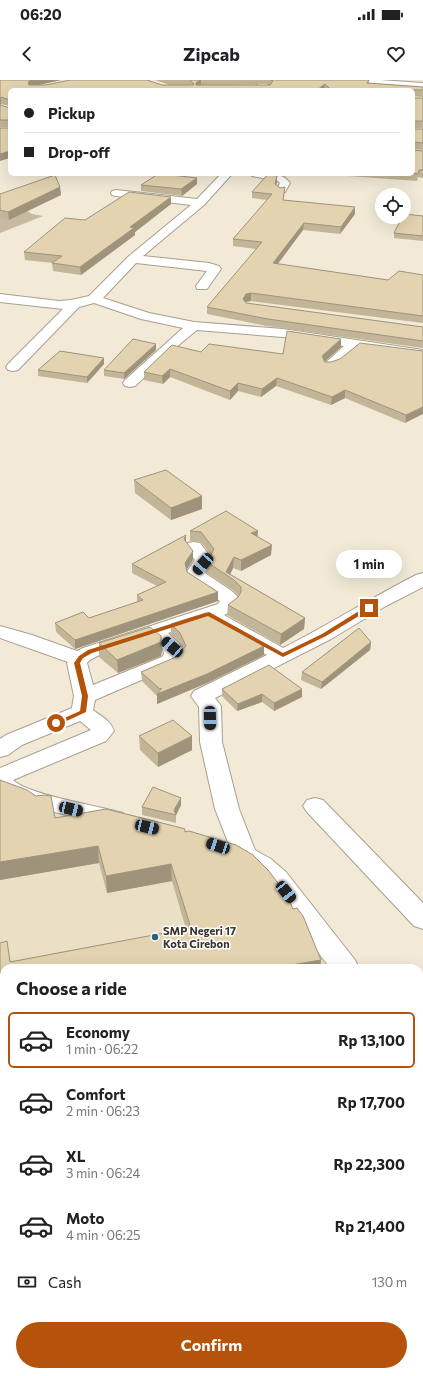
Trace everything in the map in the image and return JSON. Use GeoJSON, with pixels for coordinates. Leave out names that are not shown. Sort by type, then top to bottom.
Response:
{"type":"FeatureCollection","features":[{"type":"Feature","properties":{"kind":"street"},"geometry":{"type":"LineString","coordinates":[[348,80],[377,86],[423,86]]}},
{"type":"Feature","properties":{"kind":"street"},"geometry":{"type":"LineString","coordinates":[[255,84],[265,88]]}},
{"type":"Feature","properties":{"kind":"street"},"geometry":{"type":"LineString","coordinates":[[0,298],[74,305],[94,299],[133,259],[200,203],[225,176]]}},
{"type":"Feature","properties":{"kind":"street"},"geometry":{"type":"LineString","coordinates":[[266,176],[282,179],[285,183],[280,190]]}},
{"type":"Feature","properties":{"kind":"street"},"geometry":{"type":"LineString","coordinates":[[116,193],[200,203]]}},
{"type":"Feature","properties":{"kind":"street"},"geometry":{"type":"LineString","coordinates":[[133,259],[209,267],[215,269],[202,286]]}},
{"type":"Feature","properties":{"kind":"street"},"geometry":{"type":"LineString","coordinates":[[94,299],[146,316],[194,326],[283,333],[423,354]]}},
{"type":"Feature","properties":{"kind":"street"},"geometry":{"type":"LineString","coordinates":[[13,367],[74,305]]}},
{"type":"Feature","properties":{"kind":"street"},"geometry":{"type":"LineString","coordinates":[[130,383],[176,340],[194,326]]}},
{"type":"Feature","properties":{"kind":"street"},"geometry":{"type":"LineString","coordinates":[[330,365],[357,344]]}},
{"type":"Feature","properties":{"kind":"street"},"geometry":{"type":"LineString","coordinates":[[0,777],[98,736],[103,731],[102,727],[84,704],[77,663],[80,659],[90,652],[209,614],[225,608],[230,603],[230,599],[196,576],[195,573],[203,564],[204,560],[194,547]]}},
{"type":"Feature","properties":{"kind":"street"},"geometry":{"type":"LineString","coordinates":[[245,855],[227,809],[211,742],[210,706],[202,696],[324,635],[379,602],[423,579]]}},
{"type":"Feature","properties":{"kind":"street"},"geometry":{"type":"LineString","coordinates":[[209,614],[283,656]]}},
{"type":"Feature","properties":{"kind":"street"},"geometry":{"type":"LineString","coordinates":[[0,750],[14,740],[169,661],[175,655],[172,647],[154,631]]}},
{"type":"Feature","properties":{"kind":"street"},"geometry":{"type":"LineString","coordinates":[[0,632],[25,639],[80,659]]}},
{"type":"Feature","properties":{"kind":"street"},"geometry":{"type":"LineString","coordinates":[[0,781],[9,790],[30,798],[140,825]]}},
{"type":"Feature","properties":{"kind":"street"},"geometry":{"type":"LineString","coordinates":[[315,806],[423,919]]}},
{"type":"Feature","properties":{"kind":"street"},"geometry":{"type":"LineString","coordinates":[[215,846],[245,855],[262,865],[277,879],[342,964]]}},
{"type":"Feature","properties":{"kind":"shaded area"},"geometry":{"type":"Polygon","coordinates":[[[0,204],[18,205],[32,214],[43,216],[0,233],[0,204]]]}},
{"type":"Feature","properties":{"kind":"shaded area","name":"SMP Negeri 17 Kota Cirebon"},"geometry":{"type":"Polygon","coordinates":[[[38,805],[230,851],[331,964],[0,964],[0,812],[38,805]]]}},
{"type":"Feature","properties":{"kind":"building"},"geometry":{"type":"Polygon","coordinates":[[[0,80],[30,80],[28,83],[29,85],[46,85],[70,80],[147,80],[162,85],[193,85],[194,84],[190,80],[200,80],[196,83],[196,85],[270,85],[273,81],[271,80],[369,80],[367,83],[423,87],[423,90],[415,90],[415,88],[329,88],[325,84],[320,88],[8,88],[8,99],[0,98],[0,80]]]}},
{"type":"Feature","properties":{"kind":"building"},"geometry":{"type":"Polygon","coordinates":[[[415,98],[423,98],[423,121],[415,121],[415,98]]]}},
{"type":"Feature","properties":{"kind":"building"},"geometry":{"type":"Polygon","coordinates":[[[0,105],[8,107],[8,120],[0,120],[0,105]]]}},
{"type":"Feature","properties":{"kind":"building"},"geometry":{"type":"Polygon","coordinates":[[[0,128],[8,128],[8,152],[0,154],[0,128]]]}},
{"type":"Feature","properties":{"kind":"building"},"geometry":{"type":"Polygon","coordinates":[[[415,129],[423,129],[423,143],[415,142],[415,129]]]}},
{"type":"Feature","properties":{"kind":"building"},"geometry":{"type":"Polygon","coordinates":[[[415,150],[423,151],[423,170],[419,170],[418,174],[415,173],[415,150]]]}},
{"type":"Feature","properties":{"kind":"building"},"geometry":{"type":"Polygon","coordinates":[[[52,176],[55,176],[60,187],[8,212],[0,210],[0,194],[52,176]]]}},
{"type":"Feature","properties":{"kind":"building"},"geometry":{"type":"Polygon","coordinates":[[[155,176],[197,178],[181,189],[141,185],[155,176]]]}},
{"type":"Feature","properties":{"kind":"building"},"geometry":{"type":"Polygon","coordinates":[[[266,176],[277,176],[275,184],[280,188],[285,187],[283,200],[355,207],[341,227],[304,223],[273,263],[388,280],[399,271],[423,275],[423,316],[251,293],[246,294],[243,299],[246,303],[423,327],[423,341],[268,319],[207,307],[262,242],[233,239],[272,194],[252,192],[266,176]]]}},
{"type":"Feature","properties":{"kind":"building"},"geometry":{"type":"Polygon","coordinates":[[[129,192],[171,197],[130,227],[134,228],[80,267],[52,263],[62,256],[24,252],[65,218],[85,220],[129,192]]]}},
{"type":"Feature","properties":{"kind":"building"},"geometry":{"type":"Polygon","coordinates":[[[411,215],[423,216],[423,236],[394,233],[398,224],[411,224],[411,215]]]}},
{"type":"Feature","properties":{"kind":"building"},"geometry":{"type":"Polygon","coordinates":[[[287,331],[341,339],[322,356],[325,362],[340,359],[360,343],[423,351],[423,407],[406,415],[345,390],[332,397],[277,378],[262,389],[238,383],[230,391],[170,369],[162,376],[144,372],[172,345],[201,352],[209,344],[283,354],[287,331]]]}},
{"type":"Feature","properties":{"kind":"building"},"geometry":{"type":"Polygon","coordinates":[[[133,339],[156,344],[124,373],[104,370],[133,339]]]}},
{"type":"Feature","properties":{"kind":"building"},"geometry":{"type":"Polygon","coordinates":[[[60,351],[104,358],[87,377],[38,370],[60,351]]]}},
{"type":"Feature","properties":{"kind":"building"},"geometry":{"type":"Polygon","coordinates":[[[166,470],[202,496],[171,508],[134,480],[166,470]]]}},
{"type":"Feature","properties":{"kind":"building"},"geometry":{"type":"Polygon","coordinates":[[[226,511],[258,531],[251,533],[272,545],[241,560],[234,557],[226,572],[305,618],[281,634],[228,605],[238,597],[241,592],[241,587],[234,580],[207,562],[214,549],[201,532],[190,531],[226,511]]]}},
{"type":"Feature","properties":{"kind":"building"},"geometry":{"type":"Polygon","coordinates":[[[186,535],[184,539],[193,551],[185,563],[187,572],[218,592],[75,640],[55,623],[83,612],[89,618],[143,600],[137,595],[166,582],[132,564],[186,535]]]}},
{"type":"Feature","properties":{"kind":"building"},"geometry":{"type":"Polygon","coordinates":[[[206,613],[264,646],[207,674],[157,694],[162,688],[160,689],[141,672],[176,657],[186,646],[180,633],[171,624],[206,613]]]}},
{"type":"Feature","properties":{"kind":"building"},"geometry":{"type":"Polygon","coordinates":[[[150,627],[161,636],[161,642],[117,660],[99,643],[150,627]]]}},
{"type":"Feature","properties":{"kind":"building"},"geometry":{"type":"Polygon","coordinates":[[[359,628],[371,642],[322,682],[302,672],[359,628]]]}},
{"type":"Feature","properties":{"kind":"building"},"geometry":{"type":"Polygon","coordinates":[[[269,665],[302,689],[274,703],[262,694],[238,704],[222,689],[269,665]]]}},
{"type":"Feature","properties":{"kind":"building"},"geometry":{"type":"Polygon","coordinates":[[[173,720],[192,736],[158,753],[139,736],[173,720]]]}},
{"type":"Feature","properties":{"kind":"building"},"geometry":{"type":"Polygon","coordinates":[[[0,780],[27,790],[36,796],[51,796],[55,818],[106,809],[185,829],[185,832],[189,831],[236,845],[253,855],[268,870],[287,895],[293,909],[297,908],[303,916],[321,960],[297,964],[0,964],[0,943],[7,941],[10,962],[191,928],[171,864],[106,876],[98,846],[0,862],[0,780]]]}},
{"type":"Feature","properties":{"kind":"building"},"geometry":{"type":"Polygon","coordinates":[[[153,787],[181,798],[174,810],[176,815],[142,807],[153,787]]]}},
{"type":"Feature","properties":{"kind":"place","name":"SMP Negeri 17 Kota Cirebon"},"geometry":{"type":"Point","coordinates":[155,937]}},
{"type":"Feature","properties":{"kind":"route"},"geometry":{"type":"LineString","coordinates":[[56,723],[82,712],[85,696],[77,663],[81,657],[90,652],[209,614],[283,656],[324,635],[369,608]]}}]}
